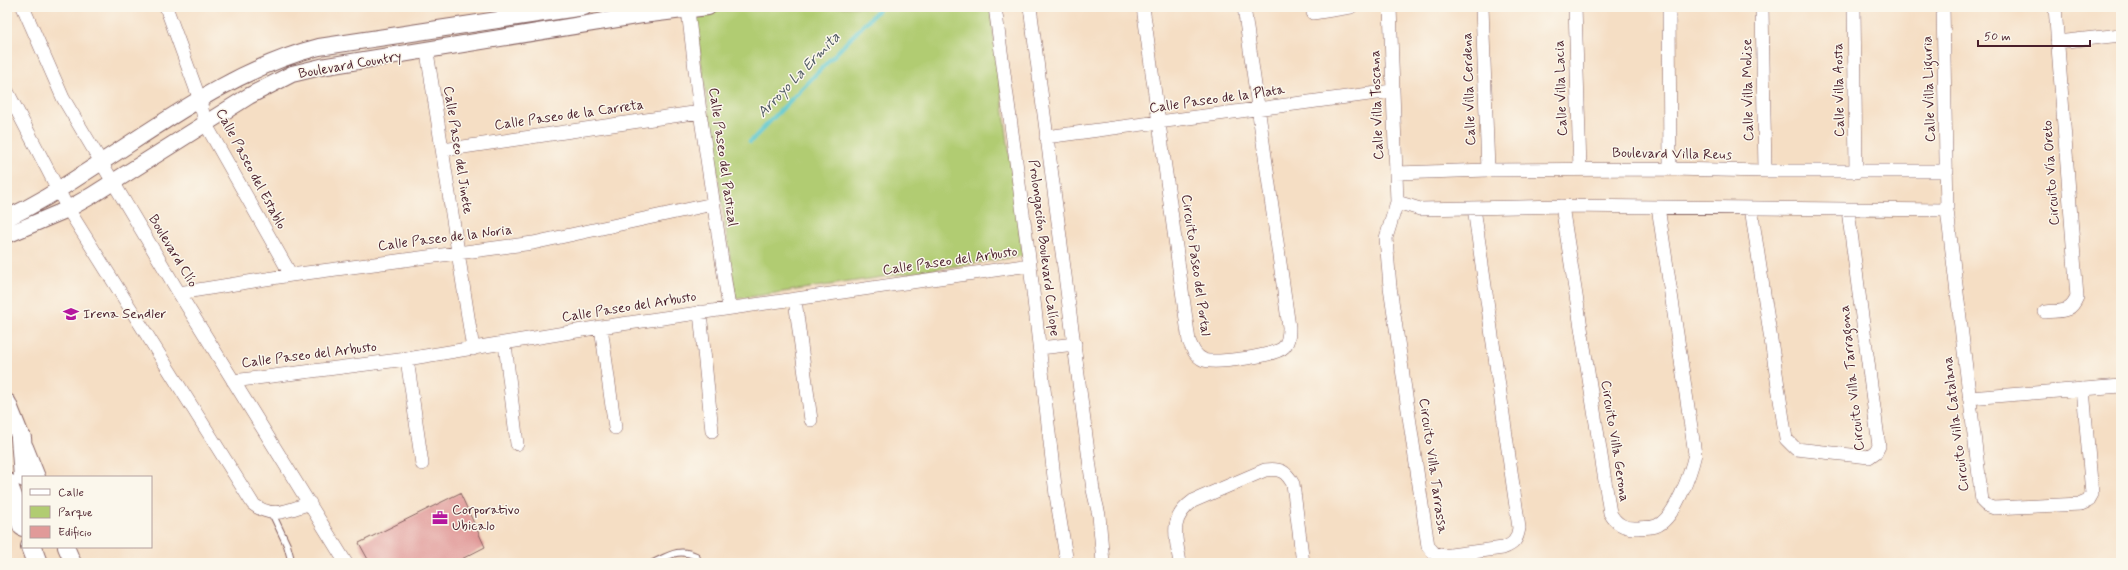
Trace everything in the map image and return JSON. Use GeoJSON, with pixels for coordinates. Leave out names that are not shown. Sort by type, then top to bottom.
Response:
{"type":"FeatureCollection","features":[{"type":"Feature","properties":{"kind":"main road"},"geometry":{"type":"LineString","coordinates":[[7,403],[21,438],[24,476]]}},
{"type":"Feature","properties":{"kind":"main road"},"geometry":{"type":"LineString","coordinates":[[7,483],[22,523]]}},
{"type":"Feature","properties":{"kind":"main road"},"geometry":{"type":"LineString","coordinates":[[31,548],[37,563]]}},
{"type":"Feature","properties":{"kind":"street","name":"Boulevard Clío"},"geometry":{"type":"LineString","coordinates":[[23,7],[63,98],[179,293],[346,563]]}},
{"type":"Feature","properties":{"kind":"street","name":"Calle Paseo del Establo"},"geometry":{"type":"LineString","coordinates":[[166,7],[200,100],[205,123],[291,275]]}},
{"type":"Feature","properties":{"kind":"street","name":"Boulevard Country"},"geometry":{"type":"LineString","coordinates":[[7,218],[39,203],[200,100],[256,70],[288,55],[311,49],[559,9],[584,7]]}},
{"type":"Feature","properties":{"kind":"street","name":"Boulevard Country"},"geometry":{"type":"LineString","coordinates":[[7,235],[68,208],[114,182],[249,96],[292,74],[321,67],[427,52],[562,29],[708,7]]}},
{"type":"Feature","properties":{"kind":"street","name":"Prolongación Boulevard Calíope"},"geometry":{"type":"LineString","coordinates":[[995,7],[1030,265],[1056,494],[1067,563]]}},
{"type":"Feature","properties":{"kind":"street","name":"Prolongación Boulevard Calíope"},"geometry":{"type":"LineString","coordinates":[[1030,7],[1093,490],[1099,515],[1103,563]]}},
{"type":"Feature","properties":{"kind":"street","name":"Circuito Paseo del Portal"},"geometry":{"type":"LineString","coordinates":[[1143,7],[1189,341],[1194,353],[1204,360],[1215,362],[1275,353],[1284,347],[1289,338],[1289,326],[1244,7]]}},
{"type":"Feature","properties":{"kind":"street","name":"Calle Villa Toscana"},"geometry":{"type":"LineString","coordinates":[[1390,7],[1397,202]]}},
{"type":"Feature","properties":{"kind":"street","name":"Calle Villa Cerdena"},"geometry":{"type":"LineString","coordinates":[[1482,7],[1488,170]]}},
{"type":"Feature","properties":{"kind":"street","name":"Calle Villa Lacia"},"geometry":{"type":"LineString","coordinates":[[1575,7],[1580,169]]}},
{"type":"Feature","properties":{"kind":"street"},"geometry":{"type":"LineString","coordinates":[[1669,7],[1670,168]]}},
{"type":"Feature","properties":{"kind":"street","name":"Calle Villa Molise"},"geometry":{"type":"LineString","coordinates":[[1762,7],[1765,171]]}},
{"type":"Feature","properties":{"kind":"street","name":"Calle Villa Aosta"},"geometry":{"type":"LineString","coordinates":[[1854,7],[1856,172]]}},
{"type":"Feature","properties":{"kind":"street","name":"Calle Villa Liguria"},"geometry":{"type":"LineString","coordinates":[[1943,7],[1948,170]]}},
{"type":"Feature","properties":{"kind":"street","name":"Circuito Vía Oreto"},"geometry":{"type":"LineString","coordinates":[[2045,312],[2068,310],[2074,304],[2077,296],[2055,7]]}},
{"type":"Feature","properties":{"kind":"street"},"geometry":{"type":"LineString","coordinates":[[1313,13],[1344,8]]}},
{"type":"Feature","properties":{"kind":"street"},"geometry":{"type":"LineString","coordinates":[[559,9],[562,29]]}},
{"type":"Feature","properties":{"kind":"street","name":"Calle Paseo del Pastizal"},"geometry":{"type":"LineString","coordinates":[[688,10],[700,112],[729,308]]}},
{"type":"Feature","properties":{"kind":"street"},"geometry":{"type":"LineString","coordinates":[[2057,42],[2121,35]]}},
{"type":"Feature","properties":{"kind":"street","name":"Calle Paseo del Jinete"},"geometry":{"type":"LineString","coordinates":[[427,52],[473,349]]}},
{"type":"Feature","properties":{"kind":"street"},"geometry":{"type":"LineString","coordinates":[[7,91],[68,208],[254,504],[262,511],[272,513],[283,512],[310,503]]}},
{"type":"Feature","properties":{"kind":"street","name":"Calle Paseo de la Plata"},"geometry":{"type":"LineString","coordinates":[[1046,136],[1392,91]]}},
{"type":"Feature","properties":{"kind":"street","name":"Calle Paseo de la Carreta"},"geometry":{"type":"LineString","coordinates":[[443,150],[700,112]]}},
{"type":"Feature","properties":{"kind":"street","name":"Boulevard Villa Reus"},"geometry":{"type":"LineString","coordinates":[[1396,173],[1488,170],[1670,168],[1856,172],[1948,170]]}},
{"type":"Feature","properties":{"kind":"street","name":"Circuito Villa Catalana"},"geometry":{"type":"LineString","coordinates":[[1948,170],[1947,210],[1982,501],[1986,505],[1994,508],[2081,504],[2088,501],[2092,494],[2083,389]]}},
{"type":"Feature","properties":{"kind":"street"},"geometry":{"type":"LineString","coordinates":[[1397,202],[1420,209],[1562,206],[1947,210]]}},
{"type":"Feature","properties":{"kind":"street","name":"Circuito Villa Tarrassa"},"geometry":{"type":"LineString","coordinates":[[1397,202],[1386,238],[1390,287],[1428,546],[1434,553],[1443,556],[1503,548],[1512,545],[1518,538],[1519,528],[1474,208]]}},
{"type":"Feature","properties":{"kind":"street","name":"Calle Paseo de la Noria"},"geometry":{"type":"LineString","coordinates":[[179,293],[291,275],[533,243],[713,204]]}},
{"type":"Feature","properties":{"kind":"street","name":"Circuito Villa Gerona"},"geometry":{"type":"LineString","coordinates":[[1562,206],[1610,513],[1615,523],[1624,527],[1634,528],[1656,526],[1672,512],[1692,468],[1694,454],[1658,207]]}},
{"type":"Feature","properties":{"kind":"street","name":"Circuito Villa Tarragona"},"geometry":{"type":"LineString","coordinates":[[1751,208],[1786,439],[1796,449],[1869,457],[1876,452],[1879,446],[1848,210]]}},
{"type":"Feature","properties":{"kind":"street","name":"Calle Paseo del Arbusto"},"geometry":{"type":"LineString","coordinates":[[233,381],[407,359],[700,312],[795,300],[1030,265]]}},
{"type":"Feature","properties":{"kind":"street"},"geometry":{"type":"LineString","coordinates":[[795,300],[810,420]]}},
{"type":"Feature","properties":{"kind":"street"},"geometry":{"type":"LineString","coordinates":[[700,312],[712,431]]}},
{"type":"Feature","properties":{"kind":"street"},"geometry":{"type":"LineString","coordinates":[[601,327],[615,428]]}},
{"type":"Feature","properties":{"kind":"street"},"geometry":{"type":"LineString","coordinates":[[505,344],[517,444]]}},
{"type":"Feature","properties":{"kind":"street"},"geometry":{"type":"LineString","coordinates":[[1040,348],[1075,344]]}},
{"type":"Feature","properties":{"kind":"street"},"geometry":{"type":"LineString","coordinates":[[407,359],[422,464]]}},
{"type":"Feature","properties":{"kind":"street"},"geometry":{"type":"LineString","coordinates":[[1969,398],[2121,386]]}},
{"type":"Feature","properties":{"kind":"street"},"geometry":{"type":"LineString","coordinates":[[21,438],[37,476]]}},
{"type":"Feature","properties":{"kind":"street"},"geometry":{"type":"LineString","coordinates":[[1180,563],[1176,533],[1177,519],[1182,509],[1193,501],[1265,470],[1278,469],[1287,474],[1293,484],[1303,563]]}},
{"type":"Feature","properties":{"kind":"street"},"geometry":{"type":"LineString","coordinates":[[66,548],[73,563]]}},
{"type":"Feature","properties":{"kind":"lane"},"geometry":{"type":"LineString","coordinates":[[272,513],[287,545],[292,563]]}},
{"type":"Feature","properties":{"kind":"lane"},"geometry":{"type":"LineString","coordinates":[[653,563],[671,554],[685,551],[696,556],[699,563]]}},
{"type":"Feature","properties":{"kind":"green space"},"geometry":{"type":"Polygon","coordinates":[[[741,7],[990,7],[1023,256],[736,299],[694,13],[741,7]]]}},
{"type":"Feature","properties":{"kind":"building","name":"Corporativo Ubicalo"},"geometry":{"type":"Polygon","coordinates":[[[460,493],[485,547],[454,563],[370,563],[359,543],[460,493]]]}},
{"type":"Feature","properties":{"kind":"waterway","name":"Arroyo La Ermita"},"geometry":{"type":"LineString","coordinates":[[750,142],[881,7]]}},
{"type":"Feature","properties":{"kind":"place","name":"Irena Sendler"},"geometry":{"type":"Point","coordinates":[71,314]}},
{"type":"Feature","properties":{"kind":"place","name":"Corporativo Ubicalo"},"geometry":{"type":"Point","coordinates":[440,518]}}]}
